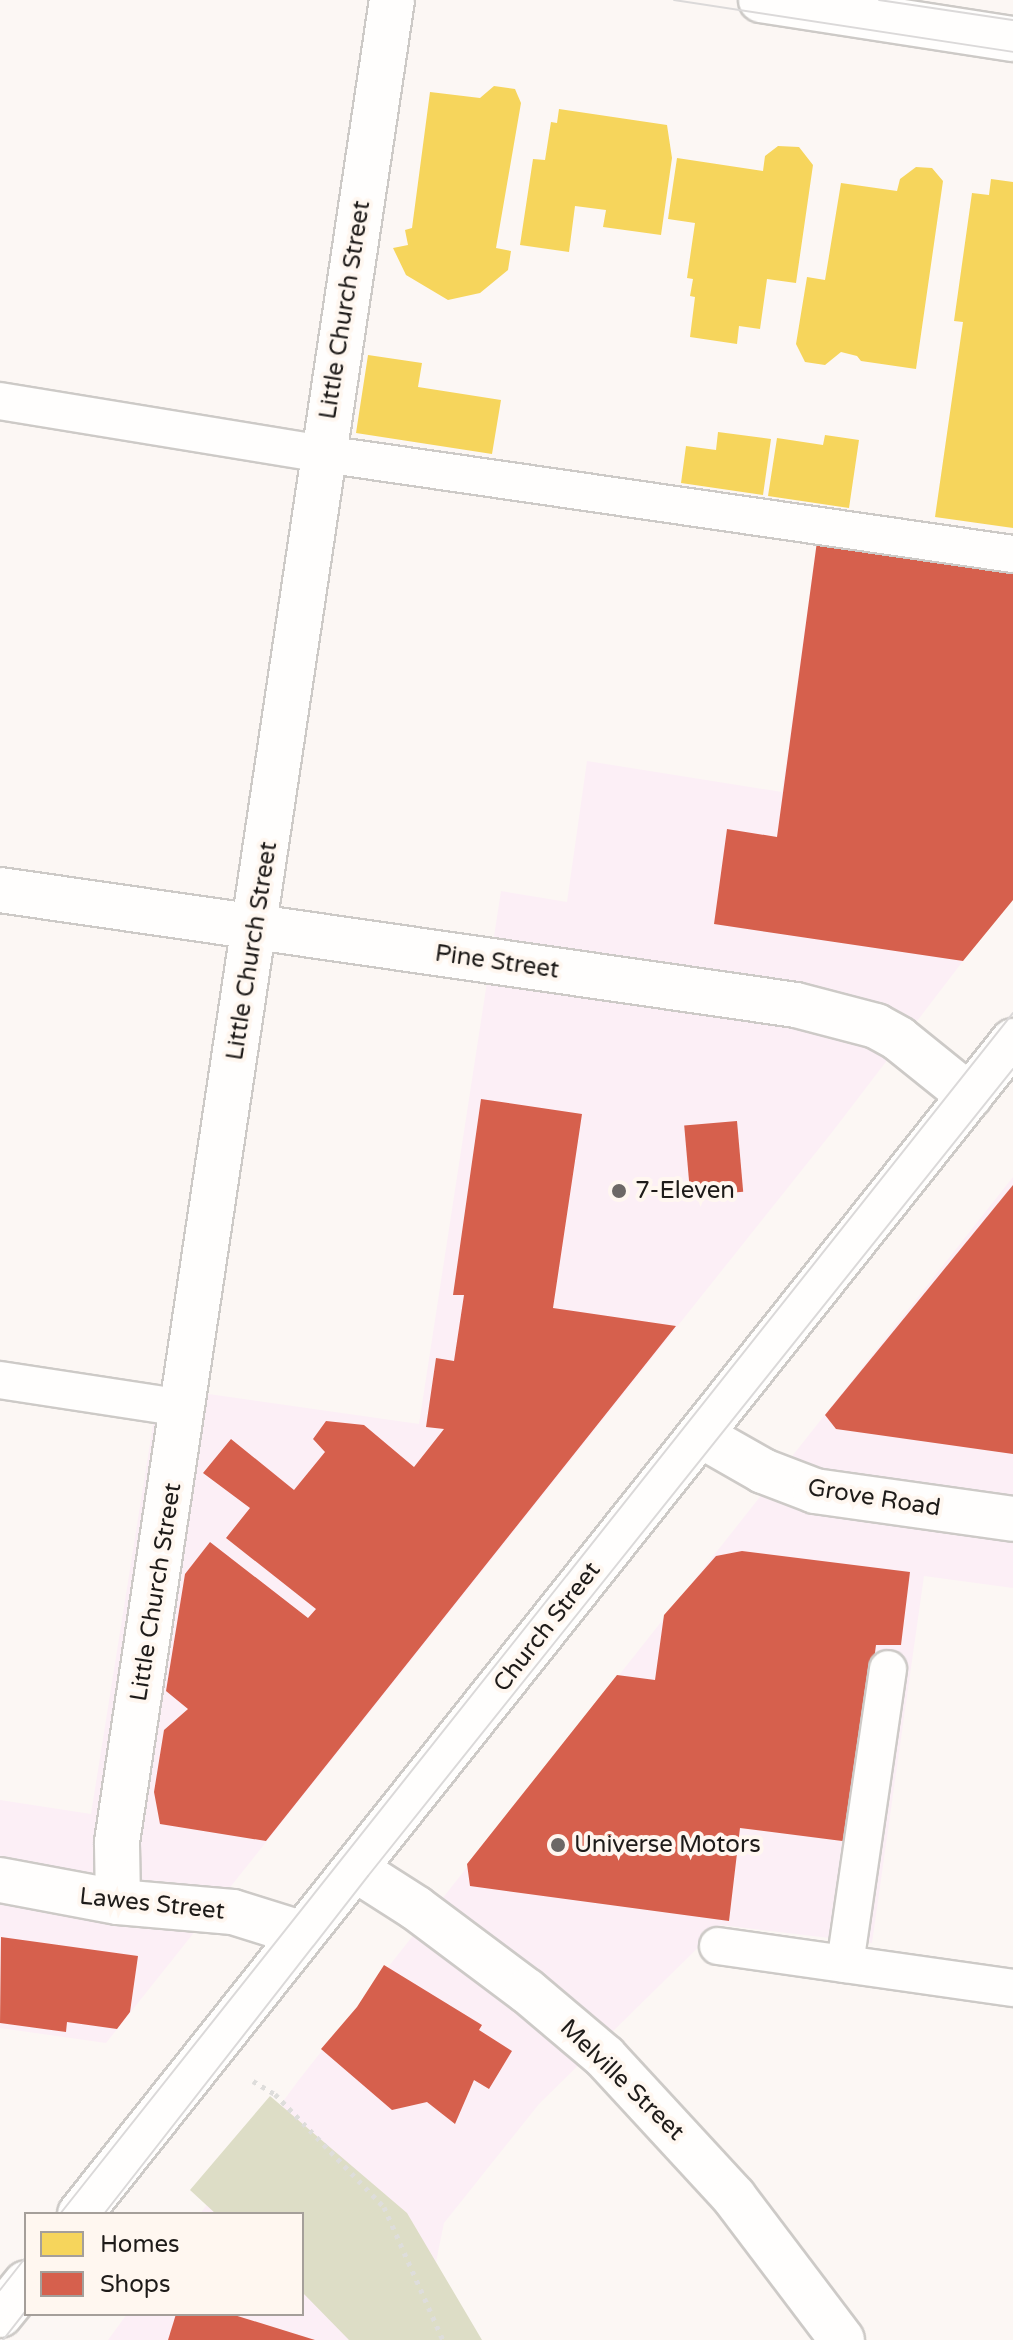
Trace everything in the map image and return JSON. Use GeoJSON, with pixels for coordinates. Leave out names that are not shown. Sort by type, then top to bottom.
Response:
{"type":"FeatureCollection","features":[{"type":"Feature","properties":{"kind":"street","name":"Little Church Street"},"geometry":{"type":"LineString","coordinates":[[118,1902],[117,1842],[392,0]]}},
{"type":"Feature","properties":{"kind":"street"},"geometry":{"type":"LineString","coordinates":[[761,0],[1013,39]]}},
{"type":"Feature","properties":{"kind":"street","name":"Pine Street"},"geometry":{"type":"LineString","coordinates":[[0,890],[796,1005],[846,1016],[899,1039],[970,1096]]}},
{"type":"Feature","properties":{"kind":"street","name":"Church Street"},"geometry":{"type":"LineString","coordinates":[[82,2212],[1013,1041]]}},
{"type":"Feature","properties":{"kind":"street","name":"Grove Road"},"geometry":{"type":"LineString","coordinates":[[700,1435],[763,1471],[815,1491],[1013,1519]]}},
{"type":"Feature","properties":{"kind":"street","name":"Melville Street"},"geometry":{"type":"LineString","coordinates":[[355,1869],[416,1908],[527,1991],[605,2057],[734,2197],[842,2340]]}},
{"type":"Feature","properties":{"kind":"street","name":"Lawes Street"},"geometry":{"type":"LineString","coordinates":[[0,1880],[118,1902],[233,1912],[303,1934]]}},
{"type":"Feature","properties":{"kind":"street"},"geometry":{"type":"LineString","coordinates":[[0,2315],[24,2285]]}},
{"type":"Feature","properties":{"kind":"lane"},"geometry":{"type":"LineString","coordinates":[[0,401],[324,454],[1013,554]]}},
{"type":"Feature","properties":{"kind":"lane"},"geometry":{"type":"LineString","coordinates":[[0,1380],[184,1408]]}},
{"type":"Feature","properties":{"kind":"lane"},"geometry":{"type":"LineString","coordinates":[[845,1964],[888,1669]]}},
{"type":"Feature","properties":{"kind":"lane"},"geometry":{"type":"LineString","coordinates":[[718,1946],[1013,1988]]}},
{"type":"Feature","properties":{"kind":"path"},"geometry":{"type":"LineString","coordinates":[[210,2051],[275,2094],[384,2207],[443,2340]]}},
{"type":"Feature","properties":{"kind":"shaded area"},"geometry":{"type":"Polygon","coordinates":[[[818,534],[963,961],[833,1131],[106,2043],[0,2028],[0,1800],[91,1814],[159,1387],[419,1424],[501,891],[567,902],[587,761],[782,792],[818,534]]]}},
{"type":"Feature","properties":{"kind":"shaded area"},"geometry":{"type":"Polygon","coordinates":[[[1013,1177],[1013,1588],[924,1576],[872,1943],[721,1925],[539,2104],[444,2223],[420,2340],[108,2340],[126,2316],[304,2316],[304,2212],[201,2212],[298,2081],[1013,1177]]]}},
{"type":"Feature","properties":{"kind":"green space"},"geometry":{"type":"Polygon","coordinates":[[[270,2096],[407,2213],[482,2340],[349,2340],[304,2294],[304,2212],[214,2212],[190,2190],[270,2096]]]}},
{"type":"Feature","properties":{"kind":"building: Homes"},"geometry":{"type":"Polygon","coordinates":[[[494,86],[515,89],[521,103],[496,248],[511,251],[508,270],[480,293],[448,300],[406,275],[393,248],[408,245],[405,230],[412,228],[430,92],[480,98],[494,86]]]}},
{"type":"Feature","properties":{"kind":"building: Homes"},"geometry":{"type":"Polygon","coordinates":[[[559,109],[667,125],[672,158],[661,235],[603,227],[606,210],[575,206],[569,252],[520,245],[533,159],[545,160],[551,122],[557,123],[559,109]]]}},
{"type":"Feature","properties":{"kind":"building: Homes"},"geometry":{"type":"Polygon","coordinates":[[[778,146],[799,147],[813,165],[796,283],[767,279],[760,329],[739,326],[737,344],[690,337],[695,297],[690,296],[693,279],[687,278],[695,223],[668,219],[677,158],[763,171],[765,156],[778,146]]]}},
{"type":"Feature","properties":{"kind":"building: Homes"},"geometry":{"type":"Polygon","coordinates":[[[916,167],[932,168],[943,181],[916,369],[861,361],[857,356],[841,352],[825,365],[805,362],[796,344],[807,277],[825,280],[841,183],[897,191],[900,179],[916,167]]]}},
{"type":"Feature","properties":{"kind":"building: Homes"},"geometry":{"type":"Polygon","coordinates":[[[991,179],[1013,182],[1013,528],[935,517],[963,322],[954,321],[972,193],[989,195],[991,179]]]}},
{"type":"Feature","properties":{"kind":"building: Homes"},"geometry":{"type":"Polygon","coordinates":[[[368,355],[422,363],[418,387],[501,400],[492,454],[356,433],[368,355]]]}},
{"type":"Feature","properties":{"kind":"building: Homes"},"geometry":{"type":"Polygon","coordinates":[[[718,432],[771,439],[763,495],[681,483],[686,446],[716,450],[718,432]]]}},
{"type":"Feature","properties":{"kind":"building: Homes"},"geometry":{"type":"Polygon","coordinates":[[[825,435],[859,440],[849,508],[768,496],[777,438],[823,445],[825,435]]]}},
{"type":"Feature","properties":{"kind":"building: Shops"},"geometry":{"type":"Polygon","coordinates":[[[818,534],[1013,566],[1013,900],[963,961],[714,924],[727,829],[777,837],[818,534]]]}},
{"type":"Feature","properties":{"kind":"building: Shops"},"geometry":{"type":"Polygon","coordinates":[[[481,1099],[582,1114],[553,1308],[676,1326],[266,1841],[160,1824],[154,1792],[164,1730],[188,1709],[166,1691],[185,1574],[210,1542],[308,1618],[316,1609],[226,1538],[250,1508],[203,1473],[231,1439],[294,1490],[325,1452],[313,1439],[326,1421],[364,1425],[414,1467],[444,1429],[426,1427],[436,1358],[454,1361],[464,1295],[453,1295],[481,1099]]]}},
{"type":"Feature","properties":{"kind":"building: Shops"},"geometry":{"type":"Polygon","coordinates":[[[737,1121],[743,1192],[690,1196],[684,1126],[737,1121]]]}},
{"type":"Feature","properties":{"kind":"building: Shops"},"geometry":{"type":"Polygon","coordinates":[[[1013,1185],[1013,1454],[836,1429],[825,1415],[1013,1185]]]}},
{"type":"Feature","properties":{"kind":"building: Shops"},"geometry":{"type":"Polygon","coordinates":[[[742,1551],[910,1572],[901,1645],[876,1645],[850,1842],[740,1828],[729,1921],[470,1886],[467,1864],[617,1675],[655,1680],[664,1615],[716,1556],[742,1551]]]}},
{"type":"Feature","properties":{"kind":"building: Shops"},"geometry":{"type":"Polygon","coordinates":[[[1,1937],[138,1956],[130,2012],[117,2029],[67,2022],[66,2032],[0,2023],[1,1937]]]}},
{"type":"Feature","properties":{"kind":"building: Shops"},"geometry":{"type":"Polygon","coordinates":[[[384,1965],[482,2025],[479,2030],[512,2051],[489,2089],[474,2080],[455,2124],[427,2102],[392,2110],[321,2049],[357,2007],[384,1965]]]}},
{"type":"Feature","properties":{"kind":"building: Shops"},"geometry":{"type":"Polygon","coordinates":[[[175,2316],[237,2316],[315,2340],[168,2340],[175,2316]]]}},
{"type":"Feature","properties":{"kind":"tram line"},"geometry":{"type":"LineString","coordinates":[[674,0],[1013,52]]}},
{"type":"Feature","properties":{"kind":"tram line"},"geometry":{"type":"LineString","coordinates":[[879,0],[1013,20]]}},
{"type":"Feature","properties":{"kind":"tram line"},"geometry":{"type":"LineString","coordinates":[[62,2212],[1013,1013]]}},
{"type":"Feature","properties":{"kind":"tram line"},"geometry":{"type":"LineString","coordinates":[[106,2212],[368,1876],[1013,1069]]}},
{"type":"Feature","properties":{"kind":"tram line"},"geometry":{"type":"LineString","coordinates":[[0,2290],[24,2260]]}},
{"type":"Feature","properties":{"kind":"tram line"},"geometry":{"type":"LineString","coordinates":[[3,2340],[24,2314]]}},
{"type":"Feature","properties":{"kind":"place","name":"7-Eleven"},"geometry":{"type":"Point","coordinates":[619,1191]}},
{"type":"Feature","properties":{"kind":"place","name":"Universe Motors"},"geometry":{"type":"Point","coordinates":[558,1845]}}]}
